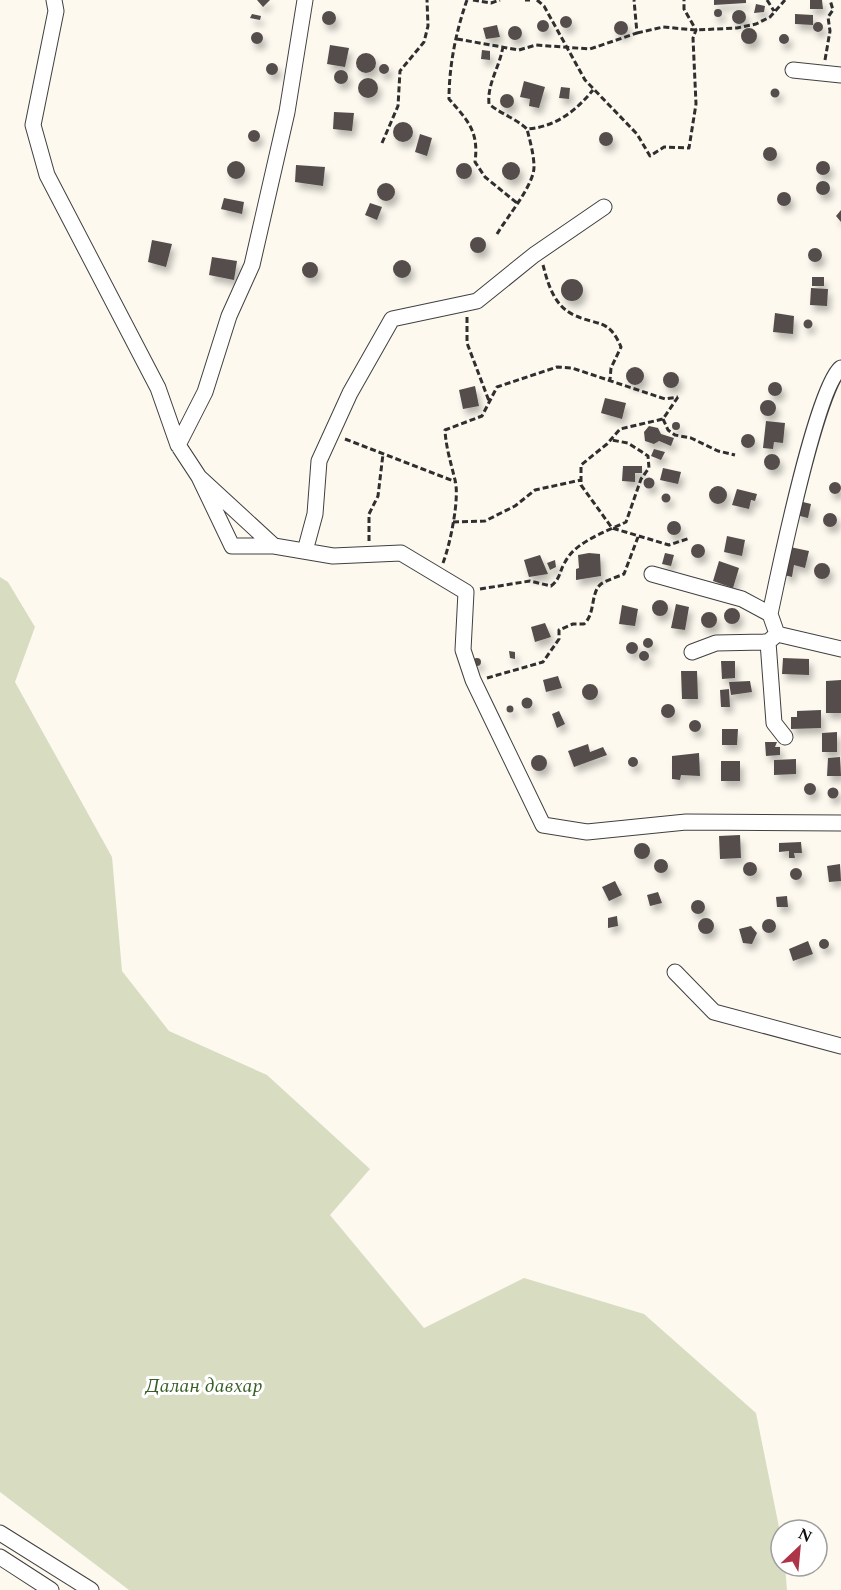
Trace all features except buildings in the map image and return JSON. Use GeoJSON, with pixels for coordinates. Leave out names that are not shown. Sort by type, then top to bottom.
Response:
{"type":"FeatureCollection","features":[{"type":"Feature","properties":{"kind":"street"},"geometry":{"type":"LineString","coordinates":[[54,0],[56,11],[33,125],[46,175],[158,388],[178,445],[199,477],[232,546],[274,546],[333,556],[401,554],[466,592],[463,650],[473,681],[543,825],[586,832],[686,822],[841,823]]}},
{"type":"Feature","properties":{"kind":"street"},"geometry":{"type":"LineString","coordinates":[[178,445],[205,392],[230,316],[252,265],[287,112],[305,0]]}},
{"type":"Feature","properties":{"kind":"street"},"geometry":{"type":"LineString","coordinates":[[793,70],[841,75]]}},
{"type":"Feature","properties":{"kind":"street"},"geometry":{"type":"LineString","coordinates":[[305,551],[315,514],[319,461],[350,393],[392,319],[477,301],[540,252],[604,207]]}},
{"type":"Feature","properties":{"kind":"street"},"geometry":{"type":"LineString","coordinates":[[784,737],[774,723],[770,614],[789,519],[826,396],[834,373],[841,368]]}},
{"type":"Feature","properties":{"kind":"street"},"geometry":{"type":"LineString","coordinates":[[199,477],[274,546]]}},
{"type":"Feature","properties":{"kind":"street"},"geometry":{"type":"LineString","coordinates":[[652,574],[742,599],[770,614]]}},
{"type":"Feature","properties":{"kind":"street"},"geometry":{"type":"LineString","coordinates":[[692,652],[716,643],[772,638],[841,649]]}},
{"type":"Feature","properties":{"kind":"street"},"geometry":{"type":"LineString","coordinates":[[675,972],[714,1012],[841,1046]]}},
{"type":"Feature","properties":{"kind":"street"},"geometry":{"type":"LineString","coordinates":[[0,1533],[92,1590]]}},
{"type":"Feature","properties":{"kind":"street"},"geometry":{"type":"LineString","coordinates":[[0,1557],[51,1590]]}},
{"type":"Feature","properties":{"kind":"path"},"geometry":{"type":"LineString","coordinates":[[382,143],[398,105],[400,71],[424,42],[428,26],[427,0]]}},
{"type":"Feature","properties":{"kind":"path"},"geometry":{"type":"LineString","coordinates":[[467,0],[461,13],[449,72],[449,99],[473,126],[477,150],[475,162],[485,177],[517,203]]}},
{"type":"Feature","properties":{"kind":"path"},"geometry":{"type":"LineString","coordinates":[[473,0],[491,3],[500,0]]}},
{"type":"Feature","properties":{"kind":"path"},"geometry":{"type":"LineString","coordinates":[[525,0],[530,0]]}},
{"type":"Feature","properties":{"kind":"path"},"geometry":{"type":"LineString","coordinates":[[537,0],[544,6],[565,48],[594,90],[637,134],[650,156],[664,147],[688,148],[696,104],[693,38],[696,30]]}},
{"type":"Feature","properties":{"kind":"path"},"geometry":{"type":"LineString","coordinates":[[634,0],[637,33]]}},
{"type":"Feature","properties":{"kind":"path"},"geometry":{"type":"LineString","coordinates":[[684,0],[684,9],[696,30]]}},
{"type":"Feature","properties":{"kind":"path"},"geometry":{"type":"LineString","coordinates":[[767,0],[774,11]]}},
{"type":"Feature","properties":{"kind":"path"},"geometry":{"type":"LineString","coordinates":[[457,39],[519,50],[536,45],[590,49],[663,27],[696,30],[737,28],[756,24],[770,17],[785,0]]}},
{"type":"Feature","properties":{"kind":"path"},"geometry":{"type":"LineString","coordinates":[[823,74],[830,31],[828,17],[833,10],[830,0]]}},
{"type":"Feature","properties":{"kind":"path"},"geometry":{"type":"LineString","coordinates":[[497,234],[526,192],[534,168],[527,129],[515,118],[499,112],[489,104],[488,90],[501,61],[503,46]]}},
{"type":"Feature","properties":{"kind":"path"},"geometry":{"type":"LineString","coordinates":[[527,129],[551,126],[581,105],[594,90]]}},
{"type":"Feature","properties":{"kind":"path"},"geometry":{"type":"LineString","coordinates":[[540,252],[547,282],[557,302],[573,315],[598,321],[615,332],[621,347],[611,368],[610,380]]}},
{"type":"Feature","properties":{"kind":"path"},"geometry":{"type":"LineString","coordinates":[[464,304],[468,319],[467,343],[489,401]]}},
{"type":"Feature","properties":{"kind":"path"},"geometry":{"type":"LineString","coordinates":[[439,576],[451,540],[456,482],[446,448],[445,430],[482,416],[497,387],[557,367],[572,368],[665,399],[678,397],[663,419],[620,429],[611,440],[581,465],[581,480],[592,503],[606,516],[612,528],[669,545],[690,537]]}},
{"type":"Feature","properties":{"kind":"path"},"geometry":{"type":"LineString","coordinates":[[663,419],[668,430],[675,435],[691,438],[718,451],[735,455]]}},
{"type":"Feature","properties":{"kind":"path"},"geometry":{"type":"LineString","coordinates":[[332,433],[456,482]]}},
{"type":"Feature","properties":{"kind":"path"},"geometry":{"type":"LineString","coordinates":[[466,592],[531,581],[551,586],[561,578],[565,561],[582,544],[626,522],[641,479],[649,468],[648,456],[628,443],[611,440]]}},
{"type":"Feature","properties":{"kind":"path"},"geometry":{"type":"LineString","coordinates":[[372,554],[368,534],[369,514],[378,495],[383,453]]}},
{"type":"Feature","properties":{"kind":"path"},"geometry":{"type":"LineString","coordinates":[[453,522],[485,521],[514,506],[535,490],[581,480]]}},
{"type":"Feature","properties":{"kind":"path"},"geometry":{"type":"LineString","coordinates":[[473,681],[521,670],[543,662],[559,639],[559,630],[573,624],[584,624],[591,617],[596,589],[602,583],[624,574],[638,537]]}},
{"type":"Feature","properties":{"kind":"green space","name":"Далан давхар"},"geometry":{"type":"Polygon","coordinates":[[[0,577],[8,582],[35,627],[15,682],[112,857],[122,971],[169,1031],[267,1075],[370,1169],[330,1215],[424,1328],[524,1278],[644,1314],[756,1413],[777,1518],[769,1518],[769,1578],[786,1578],[787,1590],[129,1590],[0,1492],[0,577]]]}}]}
